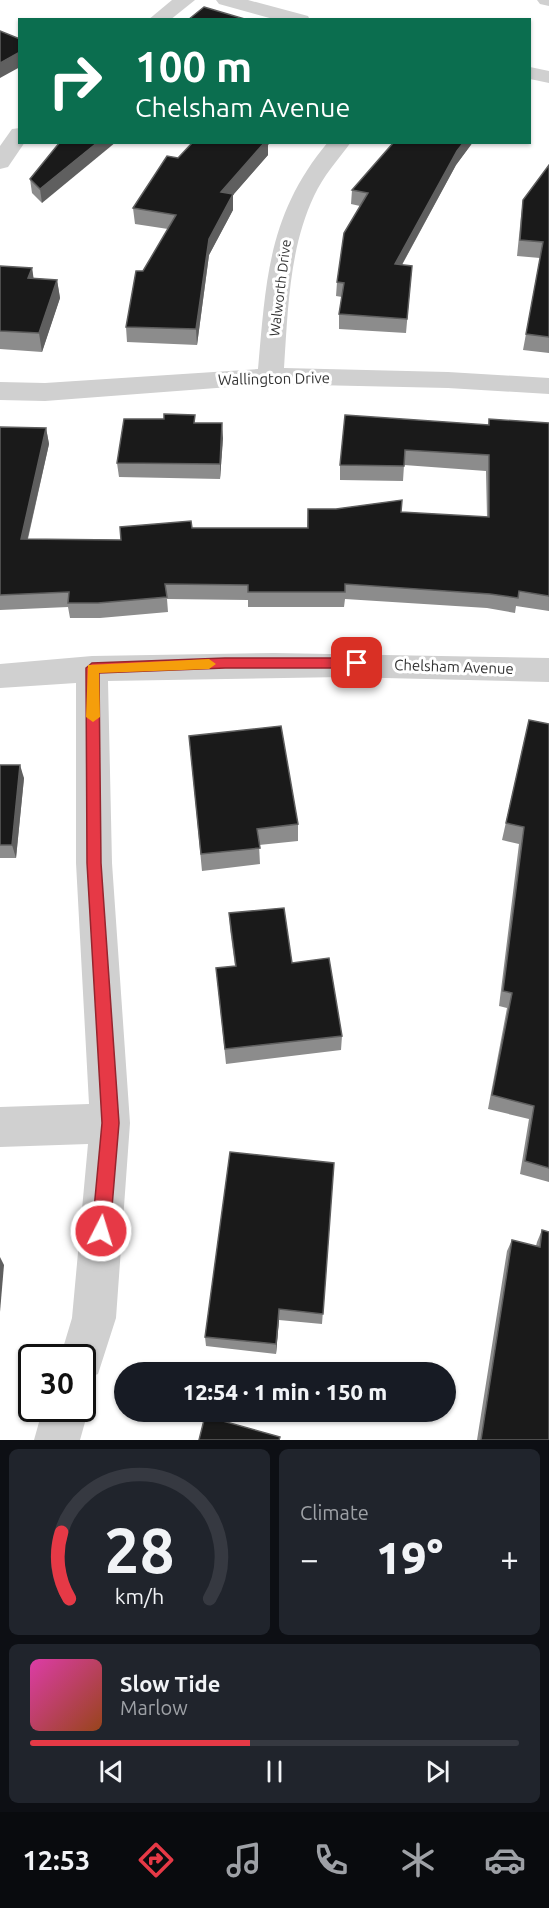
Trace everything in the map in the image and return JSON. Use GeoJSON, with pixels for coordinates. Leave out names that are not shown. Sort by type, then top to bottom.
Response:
{"type":"FeatureCollection","features":[{"type":"Feature","properties":{"kind":"street"},"geometry":{"type":"LineString","coordinates":[[160,18],[185,0]]}},
{"type":"Feature","properties":{"kind":"street"},"geometry":{"type":"LineString","coordinates":[[226,0],[294,18]]}},
{"type":"Feature","properties":{"kind":"street"},"geometry":{"type":"LineString","coordinates":[[531,73],[549,77]]}},
{"type":"Feature","properties":{"kind":"street"},"geometry":{"type":"LineString","coordinates":[[0,162],[12,135]]}},
{"type":"Feature","properties":{"kind":"street","name":"Walworth Drive"},"geometry":{"type":"LineString","coordinates":[[270,376],[284,240],[303,192],[338,144]]}},
{"type":"Feature","properties":{"kind":"street","name":"Wallington Drive"},"geometry":{"type":"LineString","coordinates":[[0,391],[45,392],[270,376],[448,380],[549,386]]}},
{"type":"Feature","properties":{"kind":"street","name":"Chelsham Avenue"},"geometry":{"type":"LineString","coordinates":[[0,676],[92,668],[225,663],[357,663],[549,670]]}},
{"type":"Feature","properties":{"kind":"street"},"geometry":{"type":"LineString","coordinates":[[86,1344],[94,1318],[110,1123],[94,863],[92,668]]}},
{"type":"Feature","properties":{"kind":"street"},"geometry":{"type":"LineString","coordinates":[[0,1127],[110,1123]]}},
{"type":"Feature","properties":{"kind":"street"},"geometry":{"type":"LineString","coordinates":[[57,1440],[62,1422]]}},
{"type":"Feature","properties":{"kind":"building"},"geometry":{"type":"Polygon","coordinates":[[[204,7],[241,18],[190,18],[204,7]]]}},
{"type":"Feature","properties":{"kind":"building"},"geometry":{"type":"Polygon","coordinates":[[[0,31],[18,38],[18,53],[0,63],[0,31]]]}},
{"type":"Feature","properties":{"kind":"building"},"geometry":{"type":"Polygon","coordinates":[[[58,144],[96,144],[40,189],[30,179],[58,144]]]}},
{"type":"Feature","properties":{"kind":"building"},"geometry":{"type":"Polygon","coordinates":[[[191,144],[263,144],[221,192],[233,194],[209,239],[196,329],[126,327],[136,271],[143,271],[176,215],[133,208],[167,156],[178,158],[191,144]]]}},
{"type":"Feature","properties":{"kind":"building"},"geometry":{"type":"Polygon","coordinates":[[[392,144],[462,144],[395,264],[412,266],[407,319],[339,314],[344,283],[337,282],[344,233],[368,193],[352,190],[392,144]]]}},
{"type":"Feature","properties":{"kind":"building"},"geometry":{"type":"Polygon","coordinates":[[[549,165],[549,337],[526,334],[543,242],[520,240],[523,200],[549,165]]]}},
{"type":"Feature","properties":{"kind":"building"},"geometry":{"type":"Polygon","coordinates":[[[0,266],[32,268],[28,278],[57,280],[39,333],[0,331],[0,266]]]}},
{"type":"Feature","properties":{"kind":"building"},"geometry":{"type":"Polygon","coordinates":[[[164,414],[195,415],[194,423],[222,423],[220,464],[117,463],[124,419],[164,419],[164,414]]]}},
{"type":"Feature","properties":{"kind":"building"},"geometry":{"type":"Polygon","coordinates":[[[345,415],[489,425],[489,419],[549,423],[549,596],[519,591],[518,598],[345,584],[345,592],[248,592],[248,585],[165,584],[167,597],[98,603],[68,603],[69,592],[0,595],[0,427],[46,428],[21,539],[121,540],[120,527],[191,521],[192,528],[308,528],[308,509],[336,509],[402,500],[401,512],[489,517],[489,455],[405,450],[404,466],[340,465],[345,415]]]}},
{"type":"Feature","properties":{"kind":"building"},"geometry":{"type":"Polygon","coordinates":[[[529,720],[549,724],[549,1168],[525,1161],[534,1106],[492,1095],[512,993],[503,991],[524,827],[506,823],[529,720]]]}},
{"type":"Feature","properties":{"kind":"building"},"geometry":{"type":"Polygon","coordinates":[[[281,726],[298,824],[257,829],[260,848],[201,854],[189,736],[281,726]]]}},
{"type":"Feature","properties":{"kind":"building"},"geometry":{"type":"Polygon","coordinates":[[[0,765],[20,765],[12,845],[0,845],[0,765]]]}},
{"type":"Feature","properties":{"kind":"building"},"geometry":{"type":"Polygon","coordinates":[[[284,908],[292,963],[329,958],[342,1036],[225,1049],[216,968],[236,966],[229,913],[284,908]]]}},
{"type":"Feature","properties":{"kind":"building"},"geometry":{"type":"Polygon","coordinates":[[[230,1152],[334,1163],[323,1314],[279,1309],[276,1344],[205,1337],[230,1152]]]}},
{"type":"Feature","properties":{"kind":"building"},"geometry":{"type":"Polygon","coordinates":[[[542,1230],[549,1232],[549,1440],[481,1440],[512,1240],[540,1247],[542,1230]]]}},
{"type":"Feature","properties":{"kind":"building"},"geometry":{"type":"Polygon","coordinates":[[[204,1422],[226,1422],[280,1437],[279,1440],[199,1440],[204,1422]]]}},
{"type":"Feature","properties":{"kind":"slow traffic"},"geometry":{"type":"LineString","coordinates":[[93,717],[92,668],[209,664]]}},
{"type":"Feature","properties":{"kind":"route"},"geometry":{"type":"LineString","coordinates":[[101,1231],[110,1123],[94,863],[92,668],[225,663],[357,663]]}}]}
